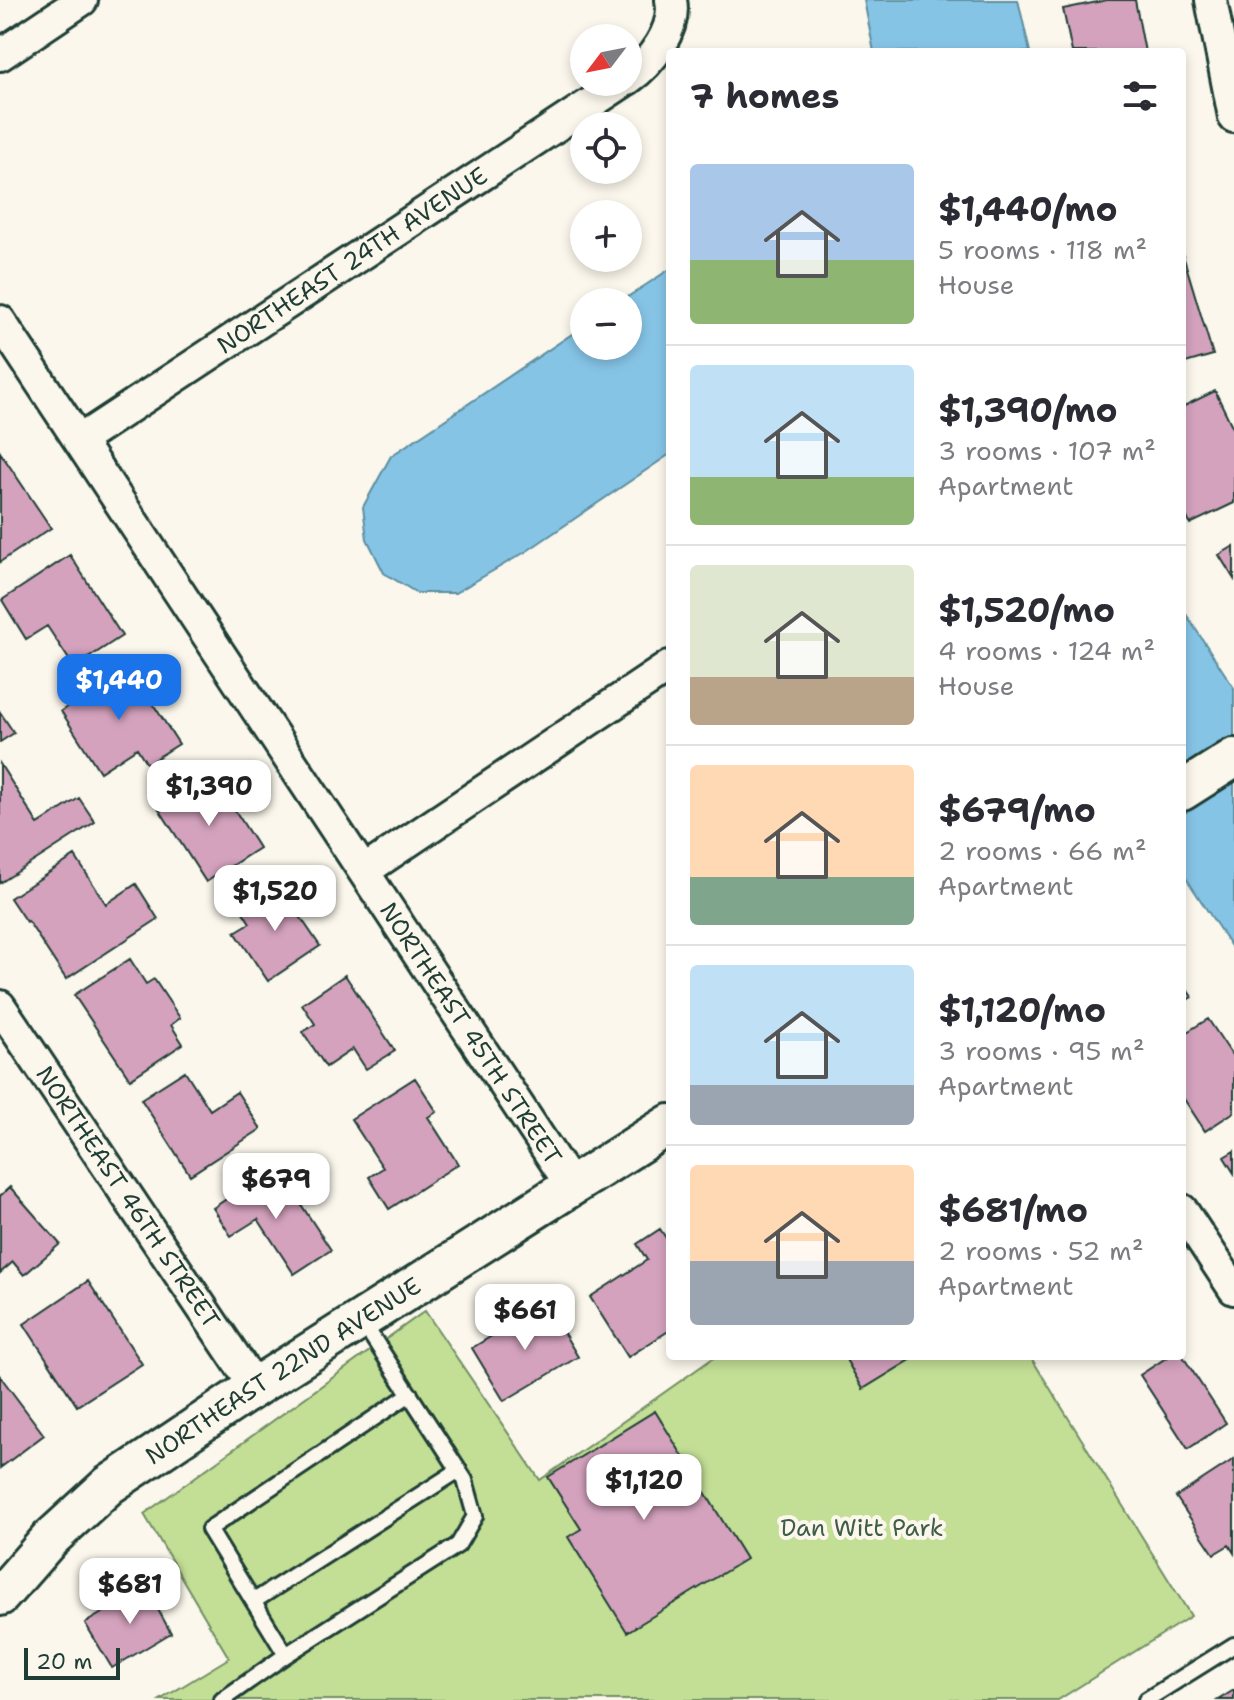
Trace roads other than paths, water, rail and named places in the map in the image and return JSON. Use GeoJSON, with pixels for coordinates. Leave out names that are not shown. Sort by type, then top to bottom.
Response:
{"type":"FeatureCollection","features":[{"type":"Feature","properties":{"kind":"street"},"geometry":{"type":"LineString","coordinates":[[0,55],[82,0]]}},
{"type":"Feature","properties":{"kind":"street"},"geometry":{"type":"LineString","coordinates":[[642,66],[663,44],[673,10],[671,0]]}},
{"type":"Feature","properties":{"kind":"street"},"geometry":{"type":"LineString","coordinates":[[1211,0],[1234,117]]}},
{"type":"Feature","properties":{"kind":"street","name":"NORTHEAST 24TH AVENUE"},"geometry":{"type":"LineString","coordinates":[[80,440],[602,96]]}},
{"type":"Feature","properties":{"kind":"street","name":"NORTHEAST 45TH STREET"},"geometry":{"type":"LineString","coordinates":[[0,321],[572,1187]]}},
{"type":"Feature","properties":{"kind":"street"},"geometry":{"type":"LineString","coordinates":[[364,871],[666,669]]}},
{"type":"Feature","properties":{"kind":"street"},"geometry":{"type":"LineString","coordinates":[[1186,788],[1234,758]]}},
{"type":"Feature","properties":{"kind":"street","name":"NORTHEAST 46TH STREET"},"geometry":{"type":"LineString","coordinates":[[0,1006],[255,1387]]}},
{"type":"Feature","properties":{"kind":"street","name":"NORTHEAST 22ND AVENUE"},"geometry":{"type":"LineString","coordinates":[[0,1596],[50,1539],[109,1485],[255,1387],[666,1127]]}},
{"type":"Feature","properties":{"kind":"street"},"geometry":{"type":"LineString","coordinates":[[1186,1216],[1234,1289]]}},
{"type":"Feature","properties":{"kind":"lane"},"geometry":{"type":"LineString","coordinates":[[222,1700],[286,1655],[458,1545],[475,1516],[465,1480],[362,1321]]}},
{"type":"Feature","properties":{"kind":"lane"},"geometry":{"type":"LineString","coordinates":[[286,1655],[209,1529],[410,1394]]}},
{"type":"Feature","properties":{"kind":"lane"},"geometry":{"type":"LineString","coordinates":[[254,1601],[459,1470]]}},
{"type":"Feature","properties":{"kind":"lane"},"geometry":{"type":"LineString","coordinates":[[1146,1700],[1234,1645]]}},
{"type":"Feature","properties":{"kind":"water"},"geometry":{"type":"Polygon","coordinates":[[[864,0],[1018,0],[1029,48],[873,48],[864,0]]]}},
{"type":"Feature","properties":{"kind":"water"},"geometry":{"type":"Polygon","coordinates":[[[666,272],[666,457],[527,551],[455,593],[417,593],[384,573],[367,539],[363,507],[391,456],[570,335],[570,360],[642,360],[641,288],[666,272]]]}},
{"type":"Feature","properties":{"kind":"water"},"geometry":{"type":"Polygon","coordinates":[[[1186,614],[1234,688],[1234,951],[1186,878],[1186,614]]]}},
{"type":"Feature","properties":{"kind":"park label","name":"Dan Witt Park"},"geometry":{"type":"Point","coordinates":[862,1528]}}]}
